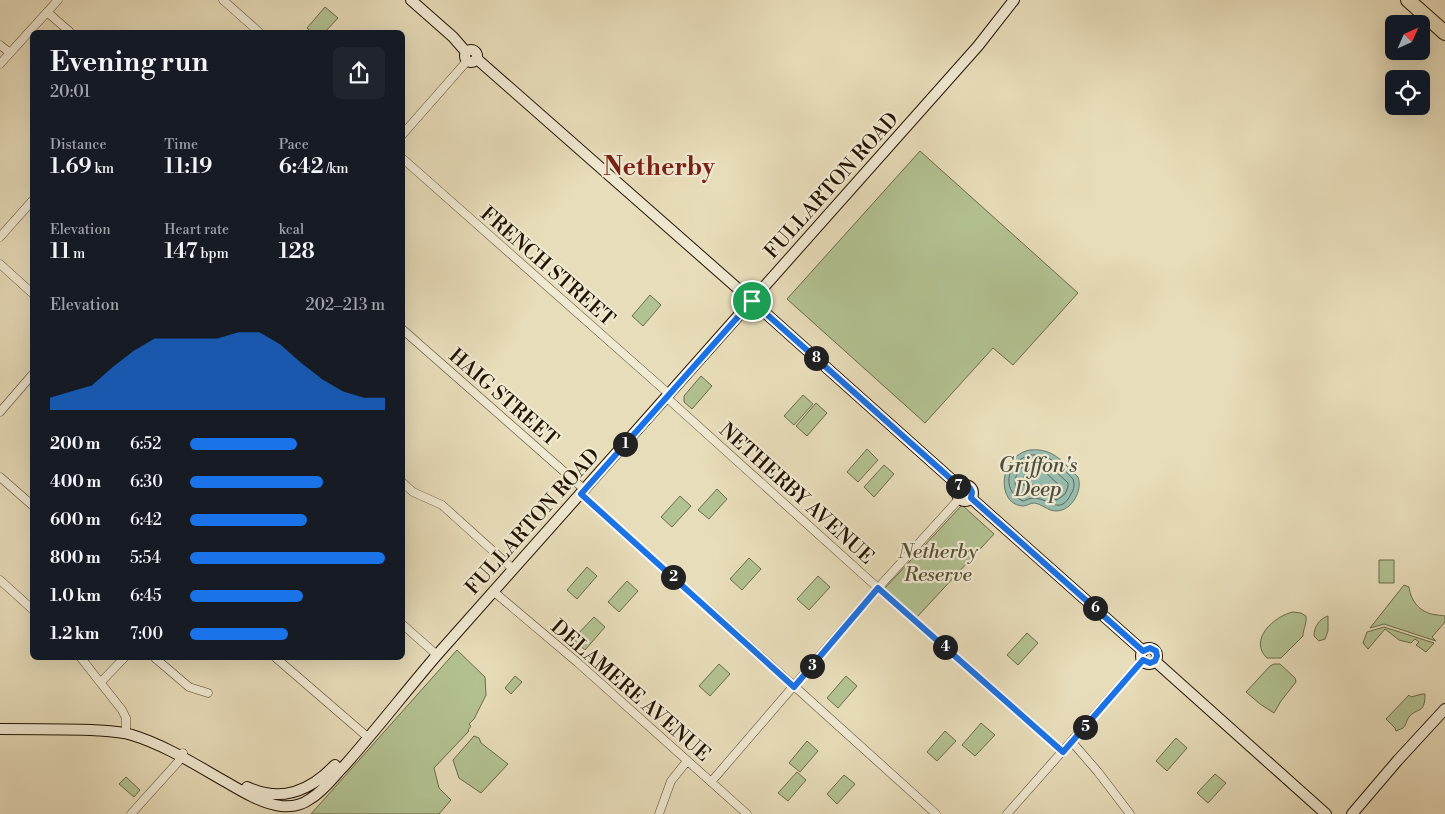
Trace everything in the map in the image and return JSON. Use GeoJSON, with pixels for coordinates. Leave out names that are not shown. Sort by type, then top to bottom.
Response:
{"type":"FeatureCollection","features":[{"type":"Feature","properties":{"kind":"highway"},"geometry":{"type":"LineString","coordinates":[[1408,0],[1445,33]]}},
{"type":"Feature","properties":{"kind":"main road"},"geometry":{"type":"LineString","coordinates":[[411,0],[453,38],[470,57],[752,301],[960,487]]}},
{"type":"Feature","properties":{"kind":"main road","name":"FULLARTON ROAD"},"geometry":{"type":"LineString","coordinates":[[289,810],[310,800],[321,791],[368,739],[437,654],[978,46],[1014,0]]}},
{"type":"Feature","properties":{"kind":"main road"},"geometry":{"type":"LineString","coordinates":[[964,485],[970,488],[972,492],[971,498],[964,501],[959,498],[957,493],[960,487],[964,485]]}},
{"type":"Feature","properties":{"kind":"main road"},"geometry":{"type":"LineString","coordinates":[[971,498],[1143,656],[1150,648],[1156,651],[1155,661],[1326,814]]}},
{"type":"Feature","properties":{"kind":"main road","name":"FULLARTON ROAD"},"geometry":{"type":"LineString","coordinates":[[305,789],[324,777],[393,706]]}},
{"type":"Feature","properties":{"kind":"main road"},"geometry":{"type":"LineString","coordinates":[[1352,814],[1445,709]]}},
{"type":"Feature","properties":{"kind":"main road"},"geometry":{"type":"LineString","coordinates":[[0,723],[126,728],[154,737],[257,799],[289,810]]}},
{"type":"Feature","properties":{"kind":"main road"},"geometry":{"type":"LineString","coordinates":[[0,729],[66,729],[131,734],[182,755],[239,784],[278,800],[289,810]]}},
{"type":"Feature","properties":{"kind":"main road"},"geometry":{"type":"LineString","coordinates":[[289,810],[305,789]]}},
{"type":"Feature","properties":{"kind":"main road"},"geometry":{"type":"LineString","coordinates":[[264,794],[278,795],[305,789]]}},
{"type":"Feature","properties":{"kind":"street"},"geometry":{"type":"LineString","coordinates":[[31,30],[58,0]]}},
{"type":"Feature","properties":{"kind":"street"},"geometry":{"type":"LineString","coordinates":[[222,0],[257,30]]}},
{"type":"Feature","properties":{"kind":"street"},"geometry":{"type":"LineString","coordinates":[[47,12],[68,30]]}},
{"type":"Feature","properties":{"kind":"street"},"geometry":{"type":"LineString","coordinates":[[0,64],[30,31]]}},
{"type":"Feature","properties":{"kind":"street"},"geometry":{"type":"LineString","coordinates":[[0,45],[10,53]]}},
{"type":"Feature","properties":{"kind":"street"},"geometry":{"type":"LineString","coordinates":[[405,132],[470,57]]}},
{"type":"Feature","properties":{"kind":"street","name":"FRENCH STREET"},"geometry":{"type":"LineString","coordinates":[[405,162],[668,396]]}},
{"type":"Feature","properties":{"kind":"street"},"geometry":{"type":"LineString","coordinates":[[0,237],[30,202]]}},
{"type":"Feature","properties":{"kind":"street"},"geometry":{"type":"LineString","coordinates":[[0,264],[30,291]]}},
{"type":"Feature","properties":{"kind":"street","name":"HAIG STREET"},"geometry":{"type":"LineString","coordinates":[[405,332],[936,814]]}},
{"type":"Feature","properties":{"kind":"street"},"geometry":{"type":"LineString","coordinates":[[0,412],[30,377]]}},
{"type":"Feature","properties":{"kind":"street","name":"NETHERBY AVENUE"},"geometry":{"type":"LineString","coordinates":[[668,396],[878,588],[1063,752]]}},
{"type":"Feature","properties":{"kind":"street"},"geometry":{"type":"LineString","coordinates":[[0,477],[30,504]]}},
{"type":"Feature","properties":{"kind":"street"},"geometry":{"type":"LineString","coordinates":[[405,485],[413,492],[442,505],[513,569]]}},
{"type":"Feature","properties":{"kind":"street"},"geometry":{"type":"LineString","coordinates":[[711,782],[878,588],[959,498]]}},
{"type":"Feature","properties":{"kind":"street"},"geometry":{"type":"LineString","coordinates":[[0,580],[30,607]]}},
{"type":"Feature","properties":{"kind":"street","name":"DELAMERE AVENUE"},"geometry":{"type":"LineString","coordinates":[[493,591],[577,662],[747,814]]}},
{"type":"Feature","properties":{"kind":"street"},"geometry":{"type":"LineString","coordinates":[[405,627],[437,654]]}},
{"type":"Feature","properties":{"kind":"street"},"geometry":{"type":"LineString","coordinates":[[1007,814],[1072,742],[1143,656]]}},
{"type":"Feature","properties":{"kind":"street"},"geometry":{"type":"LineString","coordinates":[[84,660],[122,710],[126,718],[126,728]]}},
{"type":"Feature","properties":{"kind":"street"},"geometry":{"type":"LineString","coordinates":[[100,682],[122,660]]}},
{"type":"Feature","properties":{"kind":"street"},"geometry":{"type":"LineString","coordinates":[[157,660],[189,687],[208,693]]}},
{"type":"Feature","properties":{"kind":"street"},"geometry":{"type":"LineString","coordinates":[[278,660],[364,734]]}},
{"type":"Feature","properties":{"kind":"street"},"geometry":{"type":"LineString","coordinates":[[1072,742],[1130,814]]}},
{"type":"Feature","properties":{"kind":"street"},"geometry":{"type":"LineString","coordinates":[[131,814],[178,762],[182,755]]}},
{"type":"Feature","properties":{"kind":"street"},"geometry":{"type":"LineString","coordinates":[[659,814],[671,781],[687,761]]}},
{"type":"Feature","properties":{"kind":"green space"},"geometry":{"type":"Polygon","coordinates":[[[325,7],[338,18],[327,30],[309,30],[307,28],[325,7]]]}},
{"type":"Feature","properties":{"kind":"green space"},"geometry":{"type":"Polygon","coordinates":[[[920,151],[1078,293],[1013,365],[993,348],[925,423],[787,299],[920,151]]]}},
{"type":"Feature","properties":{"kind":"green space"},"geometry":{"type":"Polygon","coordinates":[[[650,295],[661,305],[643,326],[632,316],[650,295]]]}},
{"type":"Feature","properties":{"kind":"green space"},"geometry":{"type":"Polygon","coordinates":[[[701,376],[712,386],[692,409],[684,402],[684,396],[701,376]]]}},
{"type":"Feature","properties":{"kind":"green space"},"geometry":{"type":"Polygon","coordinates":[[[803,395],[813,404],[794,425],[784,416],[803,395]]]}},
{"type":"Feature","properties":{"kind":"green space"},"geometry":{"type":"Polygon","coordinates":[[[816,403],[827,413],[807,436],[796,426],[816,403]]]}},
{"type":"Feature","properties":{"kind":"green space"},"geometry":{"type":"Polygon","coordinates":[[[867,449],[878,460],[858,482],[847,472],[867,449]]]}},
{"type":"Feature","properties":{"kind":"green space"},"geometry":{"type":"Polygon","coordinates":[[[884,465],[894,474],[874,497],[864,487],[884,465]]]}},
{"type":"Feature","properties":{"kind":"green space"},"geometry":{"type":"Polygon","coordinates":[[[717,489],[727,499],[709,519],[698,510],[717,489]]]}},
{"type":"Feature","properties":{"kind":"green space"},"geometry":{"type":"Polygon","coordinates":[[[680,496],[691,506],[672,527],[661,517],[680,496]]]}},
{"type":"Feature","properties":{"kind":"green space","name":"Netherby Reserve"},"geometry":{"type":"Polygon","coordinates":[[[962,505],[994,534],[917,617],[885,588],[962,505]]]}},
{"type":"Feature","properties":{"kind":"green space"},"geometry":{"type":"Polygon","coordinates":[[[749,558],[761,569],[742,590],[730,579],[749,558]]]}},
{"type":"Feature","properties":{"kind":"green space"},"geometry":{"type":"Polygon","coordinates":[[[1379,560],[1394,560],[1394,583],[1379,583],[1379,560]]]}},
{"type":"Feature","properties":{"kind":"green space"},"geometry":{"type":"Polygon","coordinates":[[[587,567],[597,576],[577,599],[567,590],[587,567]]]}},
{"type":"Feature","properties":{"kind":"green space"},"geometry":{"type":"Polygon","coordinates":[[[818,576],[830,587],[809,610],[797,599],[818,576]]]}},
{"type":"Feature","properties":{"kind":"green space"},"geometry":{"type":"Polygon","coordinates":[[[627,581],[638,591],[619,612],[608,602],[627,581]]]}},
{"type":"Feature","properties":{"kind":"green space"},"geometry":{"type":"Polygon","coordinates":[[[1404,585],[1409,587],[1412,598],[1422,610],[1445,616],[1445,622],[1432,637],[1436,641],[1384,624],[1370,628],[1404,585]]]}},
{"type":"Feature","properties":{"kind":"green space"},"geometry":{"type":"Polygon","coordinates":[[[1293,612],[1306,616],[1303,636],[1281,658],[1267,658],[1260,644],[1262,637],[1278,618],[1293,612]]]}},
{"type":"Feature","properties":{"kind":"green space"},"geometry":{"type":"Polygon","coordinates":[[[1328,616],[1328,631],[1325,639],[1319,641],[1314,636],[1315,630],[1320,621],[1328,616]]]}},
{"type":"Feature","properties":{"kind":"green space"},"geometry":{"type":"Polygon","coordinates":[[[594,617],[605,627],[585,650],[573,639],[594,617]]]}},
{"type":"Feature","properties":{"kind":"green space"},"geometry":{"type":"Polygon","coordinates":[[[1384,627],[1434,643],[1426,652],[1416,645],[1419,642],[1415,639],[1411,643],[1399,640],[1385,629],[1368,649],[1363,643],[1367,632],[1384,627]]]}},
{"type":"Feature","properties":{"kind":"green space"},"geometry":{"type":"Polygon","coordinates":[[[1027,633],[1038,643],[1018,665],[1007,655],[1027,633]]]}},
{"type":"Feature","properties":{"kind":"green space"},"geometry":{"type":"Polygon","coordinates":[[[457,650],[485,677],[486,695],[474,719],[469,724],[471,726],[469,731],[434,768],[439,788],[451,800],[439,814],[311,814],[457,650]]]}},
{"type":"Feature","properties":{"kind":"green space"},"geometry":{"type":"Polygon","coordinates":[[[719,664],[730,674],[710,696],[699,686],[719,664]]]}},
{"type":"Feature","properties":{"kind":"green space"},"geometry":{"type":"Polygon","coordinates":[[[1274,664],[1280,664],[1295,678],[1296,682],[1274,713],[1246,692],[1274,664]]]}},
{"type":"Feature","properties":{"kind":"green space"},"geometry":{"type":"Polygon","coordinates":[[[515,676],[522,682],[511,694],[505,688],[515,676]]]}},
{"type":"Feature","properties":{"kind":"green space"},"geometry":{"type":"Polygon","coordinates":[[[846,676],[857,686],[838,708],[827,698],[846,676]]]}},
{"type":"Feature","properties":{"kind":"green space"},"geometry":{"type":"Polygon","coordinates":[[[1425,694],[1425,701],[1422,708],[1409,717],[1403,728],[1396,731],[1386,719],[1409,695],[1411,697],[1425,694]]]}},
{"type":"Feature","properties":{"kind":"green space"},"geometry":{"type":"Polygon","coordinates":[[[981,723],[995,735],[975,756],[962,745],[981,723]]]}},
{"type":"Feature","properties":{"kind":"green space"},"geometry":{"type":"Polygon","coordinates":[[[945,731],[956,741],[937,761],[927,752],[945,731]]]}},
{"type":"Feature","properties":{"kind":"green space"},"geometry":{"type":"Polygon","coordinates":[[[474,736],[479,738],[481,743],[508,764],[481,793],[459,778],[453,760],[474,736]]]}},
{"type":"Feature","properties":{"kind":"green space"},"geometry":{"type":"Polygon","coordinates":[[[1176,738],[1187,748],[1167,771],[1156,761],[1176,738]]]}},
{"type":"Feature","properties":{"kind":"green space"},"geometry":{"type":"Polygon","coordinates":[[[807,741],[818,751],[800,772],[789,763],[807,741]]]}},
{"type":"Feature","properties":{"kind":"green space"},"geometry":{"type":"Polygon","coordinates":[[[797,772],[806,780],[788,801],[778,793],[797,772]]]}},
{"type":"Feature","properties":{"kind":"green space"},"geometry":{"type":"Polygon","coordinates":[[[1215,774],[1226,783],[1208,803],[1197,793],[1215,774]]]}},
{"type":"Feature","properties":{"kind":"green space"},"geometry":{"type":"Polygon","coordinates":[[[844,775],[855,784],[837,804],[827,794],[844,775]]]}},
{"type":"Feature","properties":{"kind":"green space"},"geometry":{"type":"Polygon","coordinates":[[[126,777],[140,790],[134,797],[119,784],[126,777]]]}},
{"type":"Feature","properties":{"kind":"water","name":"Griffon's Deep"},"geometry":{"type":"Polygon","coordinates":[[[1030,450],[1051,453],[1078,477],[1079,488],[1075,499],[1067,508],[1056,511],[1034,503],[1023,506],[1017,505],[1008,497],[1004,486],[1007,469],[1011,462],[1022,452],[1030,450]]]}},
{"type":"Feature","properties":{"kind":"district","name":"Netherby"},"geometry":{"type":"Point","coordinates":[659,166]}},
{"type":"Feature","properties":{"kind":"route"},"geometry":{"type":"LineString","coordinates":[[752,301],[960,487],[968,486],[972,492],[971,498],[1143,651],[1147,648],[1153,648],[1156,651],[1155,661],[1146,663],[1143,660],[1063,752],[878,588],[794,687],[581,494],[752,301]]}}]}
